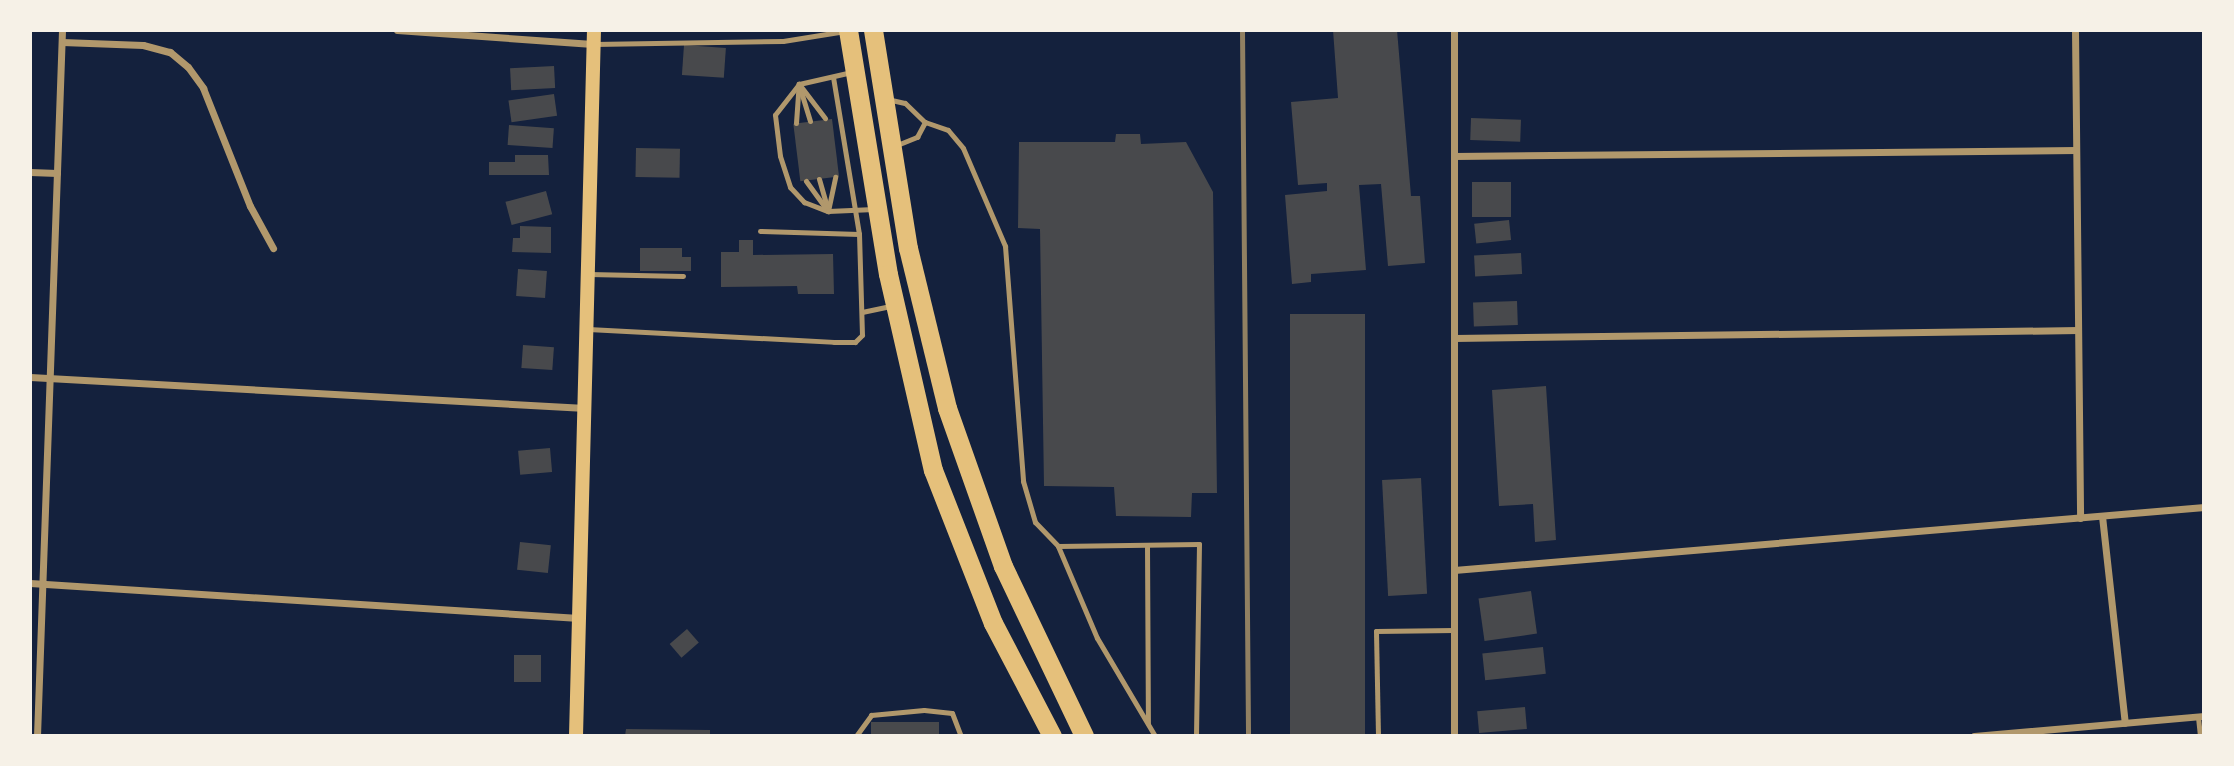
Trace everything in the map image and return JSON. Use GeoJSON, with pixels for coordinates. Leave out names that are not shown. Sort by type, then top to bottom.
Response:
{"type":"FeatureCollection","features":[{"type":"Feature","properties":{"kind":"highway"},"geometry":{"type":"LineString","coordinates":[[848,30],[894,305],[943,501],[993,623],[1052,736]]}},
{"type":"Feature","properties":{"kind":"highway"},"geometry":{"type":"LineString","coordinates":[[873,30],[914,280],[961,451],[1029,628],[1084,736]]}},
{"type":"Feature","properties":{"kind":"main road"},"geometry":{"type":"LineString","coordinates":[[576,736],[594,37]]}},
{"type":"Feature","properties":{"kind":"street"},"geometry":{"type":"LineString","coordinates":[[37,736],[62,30]]}},
{"type":"Feature","properties":{"kind":"street"},"geometry":{"type":"LineString","coordinates":[[397,30],[594,37]]}},
{"type":"Feature","properties":{"kind":"street"},"geometry":{"type":"LineString","coordinates":[[1454,30],[1454,736]]}},
{"type":"Feature","properties":{"kind":"street"},"geometry":{"type":"LineString","coordinates":[[2075,30],[2080,518]]}},
{"type":"Feature","properties":{"kind":"street"},"geometry":{"type":"LineString","coordinates":[[62,42],[144,45],[170,52],[188,67],[203,88],[250,206],[274,248]]}},
{"type":"Feature","properties":{"kind":"street"},"geometry":{"type":"LineString","coordinates":[[1454,156],[2076,150]]}},
{"type":"Feature","properties":{"kind":"street"},"geometry":{"type":"LineString","coordinates":[[30,172],[57,173]]}},
{"type":"Feature","properties":{"kind":"street"},"geometry":{"type":"LineString","coordinates":[[1454,338],[2078,330]]}},
{"type":"Feature","properties":{"kind":"street"},"geometry":{"type":"LineString","coordinates":[[30,377],[586,408]]}},
{"type":"Feature","properties":{"kind":"street"},"geometry":{"type":"LineString","coordinates":[[1454,570],[2204,507]]}},
{"type":"Feature","properties":{"kind":"street"},"geometry":{"type":"LineString","coordinates":[[2102,516],[2125,723]]}},
{"type":"Feature","properties":{"kind":"street"},"geometry":{"type":"LineString","coordinates":[[30,583],[580,618]]}},
{"type":"Feature","properties":{"kind":"street"},"geometry":{"type":"LineString","coordinates":[[1974,736],[2021,734],[2201,716]]}},
{"type":"Feature","properties":{"kind":"lane"},"geometry":{"type":"LineString","coordinates":[[594,37],[783,41],[848,30]]}},
{"type":"Feature","properties":{"kind":"lane"},"geometry":{"type":"LineString","coordinates":[[855,72],[799,84],[775,115],[780,156],[790,187],[804,202],[828,211],[877,209]]}},
{"type":"Feature","properties":{"kind":"lane"},"geometry":{"type":"LineString","coordinates":[[588,329],[855,342],[862,335],[859,234],[833,77]]}},
{"type":"Feature","properties":{"kind":"lane"},"geometry":{"type":"LineString","coordinates":[[799,84],[825,118]]}},
{"type":"Feature","properties":{"kind":"lane"},"geometry":{"type":"LineString","coordinates":[[799,84],[810,121]]}},
{"type":"Feature","properties":{"kind":"lane"},"geometry":{"type":"LineString","coordinates":[[796,123],[799,84]]}},
{"type":"Feature","properties":{"kind":"lane"},"geometry":{"type":"LineString","coordinates":[[883,98],[905,103],[925,122],[947,130],[963,148],[1005,246],[1023,481],[1035,522],[1058,545],[1097,638],[1155,736]]}},
{"type":"Feature","properties":{"kind":"lane"},"geometry":{"type":"LineString","coordinates":[[891,146],[906,144],[917,137],[925,122]]}},
{"type":"Feature","properties":{"kind":"lane"},"geometry":{"type":"LineString","coordinates":[[828,211],[835,177]]}},
{"type":"Feature","properties":{"kind":"lane"},"geometry":{"type":"LineString","coordinates":[[819,179],[828,211]]}},
{"type":"Feature","properties":{"kind":"lane"},"geometry":{"type":"LineString","coordinates":[[806,181],[828,211]]}},
{"type":"Feature","properties":{"kind":"lane"},"geometry":{"type":"LineString","coordinates":[[760,231],[859,234]]}},
{"type":"Feature","properties":{"kind":"lane"},"geometry":{"type":"LineString","coordinates":[[589,274],[683,276]]}},
{"type":"Feature","properties":{"kind":"lane"},"geometry":{"type":"LineString","coordinates":[[862,312],[894,305]]}},
{"type":"Feature","properties":{"kind":"lane"},"geometry":{"type":"LineString","coordinates":[[1058,545],[1199,544],[1196,736]]}},
{"type":"Feature","properties":{"kind":"lane"},"geometry":{"type":"LineString","coordinates":[[1147,545],[1148,723]]}},
{"type":"Feature","properties":{"kind":"lane"},"geometry":{"type":"LineString","coordinates":[[1378,736],[1376,631],[1454,630]]}},
{"type":"Feature","properties":{"kind":"lane"},"geometry":{"type":"LineString","coordinates":[[856,736],[871,715],[924,710],[952,713],[961,736]]}},
{"type":"Feature","properties":{"kind":"lane"},"geometry":{"type":"LineString","coordinates":[[2200,736],[2201,716]]}},
{"type":"Feature","properties":{"kind":"building"},"geometry":{"type":"Polygon","coordinates":[[[1333,30],[1397,30],[1411,196],[1420,196],[1425,263],[1388,266],[1381,184],[1359,185],[1366,270],[1311,274],[1311,282],[1292,284],[1285,195],[1327,191],[1327,183],[1298,185],[1291,102],[1338,98],[1333,30]]]}},
{"type":"Feature","properties":{"kind":"building"},"geometry":{"type":"Polygon","coordinates":[[[684,45],[726,48],[724,78],[682,75],[684,45]]]}},
{"type":"Feature","properties":{"kind":"building"},"geometry":{"type":"Polygon","coordinates":[[[554,66],[555,88],[511,90],[510,68],[554,66]]]}},
{"type":"Feature","properties":{"kind":"building"},"geometry":{"type":"Polygon","coordinates":[[[554,94],[557,116],[512,122],[508,100],[554,94]]]}},
{"type":"Feature","properties":{"kind":"building"},"geometry":{"type":"Polygon","coordinates":[[[1471,118],[1521,120],[1520,142],[1470,140],[1471,118]]]}},
{"type":"Feature","properties":{"kind":"building"},"geometry":{"type":"Polygon","coordinates":[[[832,119],[839,177],[800,181],[793,124],[832,119]]]}},
{"type":"Feature","properties":{"kind":"building"},"geometry":{"type":"Polygon","coordinates":[[[509,125],[554,128],[552,148],[508,145],[509,125]]]}},
{"type":"Feature","properties":{"kind":"building"},"geometry":{"type":"Polygon","coordinates":[[[1116,134],[1140,134],[1141,144],[1186,142],[1213,192],[1217,493],[1192,493],[1191,517],[1116,516],[1114,487],[1044,486],[1040,229],[1018,228],[1019,142],[1115,142],[1116,134]]]}},
{"type":"Feature","properties":{"kind":"building"},"geometry":{"type":"Polygon","coordinates":[[[636,148],[680,149],[679,178],[635,177],[636,148]]]}},
{"type":"Feature","properties":{"kind":"building"},"geometry":{"type":"Polygon","coordinates":[[[515,155],[548,155],[549,175],[489,175],[489,162],[515,162],[515,155]]]}},
{"type":"Feature","properties":{"kind":"building"},"geometry":{"type":"Polygon","coordinates":[[[1472,182],[1511,182],[1511,217],[1472,217],[1472,182]]]}},
{"type":"Feature","properties":{"kind":"building"},"geometry":{"type":"Polygon","coordinates":[[[546,191],[552,214],[512,225],[505,202],[546,191]]]}},
{"type":"Feature","properties":{"kind":"building"},"geometry":{"type":"Polygon","coordinates":[[[1509,220],[1511,240],[1476,244],[1474,224],[1509,220]]]}},
{"type":"Feature","properties":{"kind":"building"},"geometry":{"type":"Polygon","coordinates":[[[520,226],[551,227],[551,253],[512,252],[513,238],[520,238],[520,226]]]}},
{"type":"Feature","properties":{"kind":"building"},"geometry":{"type":"Polygon","coordinates":[[[739,240],[753,240],[753,255],[833,254],[834,294],[798,294],[797,286],[721,287],[721,252],[739,252],[739,240]]]}},
{"type":"Feature","properties":{"kind":"building"},"geometry":{"type":"Polygon","coordinates":[[[640,248],[682,248],[682,257],[691,257],[691,271],[640,271],[640,248]]]}},
{"type":"Feature","properties":{"kind":"building"},"geometry":{"type":"Polygon","coordinates":[[[1521,253],[1522,274],[1475,276],[1474,255],[1521,253]]]}},
{"type":"Feature","properties":{"kind":"building"},"geometry":{"type":"Polygon","coordinates":[[[518,269],[547,271],[545,298],[516,296],[518,269]]]}},
{"type":"Feature","properties":{"kind":"building"},"geometry":{"type":"Polygon","coordinates":[[[1517,301],[1518,325],[1474,327],[1473,303],[1517,301]]]}},
{"type":"Feature","properties":{"kind":"building"},"geometry":{"type":"Polygon","coordinates":[[[1290,314],[1365,314],[1365,736],[1290,736],[1290,314]]]}},
{"type":"Feature","properties":{"kind":"building"},"geometry":{"type":"Polygon","coordinates":[[[523,345],[554,347],[552,370],[521,368],[523,345]]]}},
{"type":"Feature","properties":{"kind":"building"},"geometry":{"type":"Polygon","coordinates":[[[1546,386],[1556,540],[1535,542],[1533,504],[1499,506],[1492,390],[1546,386]]]}},
{"type":"Feature","properties":{"kind":"building"},"geometry":{"type":"Polygon","coordinates":[[[550,448],[552,472],[520,475],[518,451],[550,448]]]}},
{"type":"Feature","properties":{"kind":"building"},"geometry":{"type":"Polygon","coordinates":[[[1421,478],[1427,594],[1388,596],[1382,480],[1421,478]]]}},
{"type":"Feature","properties":{"kind":"building"},"geometry":{"type":"Polygon","coordinates":[[[520,542],[551,545],[548,573],[517,570],[520,542]]]}},
{"type":"Feature","properties":{"kind":"building"},"geometry":{"type":"Polygon","coordinates":[[[1531,591],[1537,634],[1485,641],[1479,598],[1531,591]]]}},
{"type":"Feature","properties":{"kind":"building"},"geometry":{"type":"Polygon","coordinates":[[[687,629],[699,643],[681,658],[670,644],[687,629]]]}},
{"type":"Feature","properties":{"kind":"building"},"geometry":{"type":"Polygon","coordinates":[[[1543,647],[1546,674],[1485,680],[1482,653],[1543,647]]]}},
{"type":"Feature","properties":{"kind":"building"},"geometry":{"type":"Polygon","coordinates":[[[514,655],[541,655],[541,682],[514,682],[514,655]]]}},
{"type":"Feature","properties":{"kind":"building"},"geometry":{"type":"Polygon","coordinates":[[[1525,707],[1527,729],[1479,733],[1477,711],[1525,707]]]}},
{"type":"Feature","properties":{"kind":"building"},"geometry":{"type":"Polygon","coordinates":[[[871,722],[939,722],[939,736],[871,736],[871,722]]]}},
{"type":"Feature","properties":{"kind":"building"},"geometry":{"type":"Polygon","coordinates":[[[626,729],[710,730],[710,736],[625,736],[626,729]]]}},
{"type":"Feature","properties":{"kind":"railway"},"geometry":{"type":"LineString","coordinates":[[1242,30],[1248,736]]}}]}
